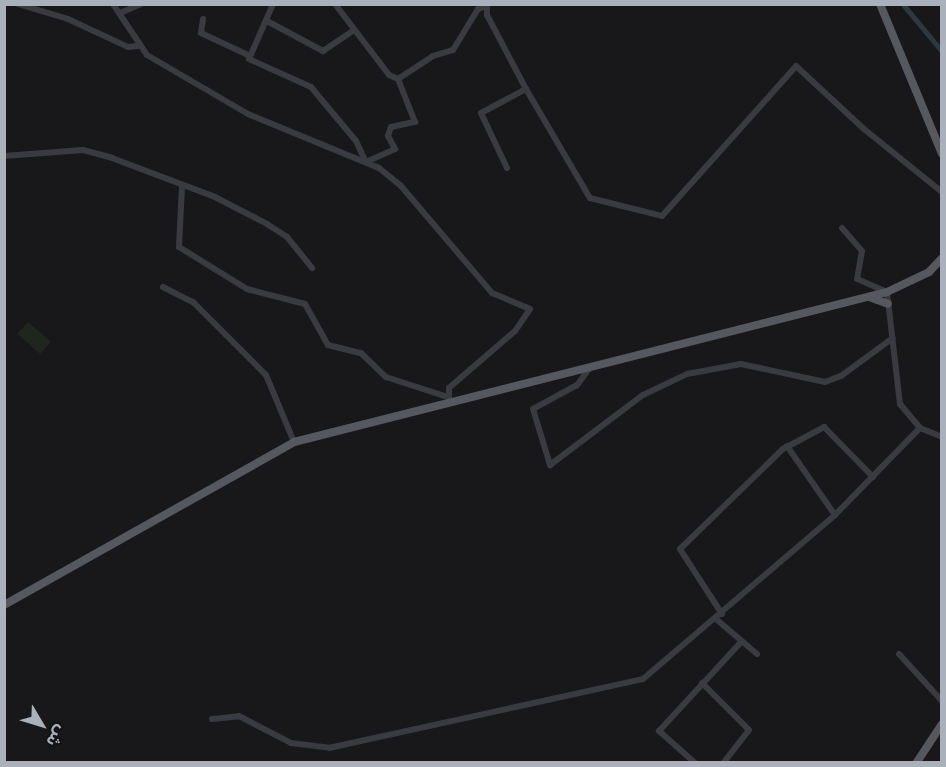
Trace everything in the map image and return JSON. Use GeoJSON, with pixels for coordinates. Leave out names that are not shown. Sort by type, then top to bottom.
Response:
{"type":"FeatureCollection","features":[{"type":"Feature","properties":{"kind":"main road"},"geometry":{"type":"LineString","coordinates":[[880,4],[942,154]]}},
{"type":"Feature","properties":{"kind":"main road"},"geometry":{"type":"LineString","coordinates":[[4,605],[294,442],[447,399],[591,366],[887,292],[929,272],[942,258]]}},
{"type":"Feature","properties":{"kind":"main road"},"geometry":{"type":"LineString","coordinates":[[868,297],[888,303]]}},
{"type":"Feature","properties":{"kind":"main road"},"geometry":{"type":"LineString","coordinates":[[917,762],[942,724]]}},
{"type":"Feature","properties":{"kind":"street"},"geometry":{"type":"LineString","coordinates":[[18,4],[68,19],[128,47],[138,46]]}},
{"type":"Feature","properties":{"kind":"street"},"geometry":{"type":"LineString","coordinates":[[113,4],[138,46],[248,114],[366,162],[401,186],[492,292],[530,309],[515,331],[447,399],[387,377],[361,353],[328,345],[305,304],[247,289],[179,247],[182,186]]}},
{"type":"Feature","properties":{"kind":"street"},"geometry":{"type":"LineString","coordinates":[[120,13],[141,4]]}},
{"type":"Feature","properties":{"kind":"street"},"geometry":{"type":"LineString","coordinates":[[248,55],[267,21],[273,4]]}},
{"type":"Feature","properties":{"kind":"street"},"geometry":{"type":"LineString","coordinates":[[334,4],[389,75],[398,79],[415,122],[391,127],[388,136],[395,149],[366,162]]}},
{"type":"Feature","properties":{"kind":"street"},"geometry":{"type":"LineString","coordinates":[[398,79],[433,56],[453,50],[478,9],[487,5],[487,15],[526,89],[586,193],[616,208],[665,215],[793,66],[942,192]]}},
{"type":"Feature","properties":{"kind":"street"},"geometry":{"type":"LineString","coordinates":[[203,19],[201,33],[248,55],[258,65],[311,87],[356,141],[366,162]]}},
{"type":"Feature","properties":{"kind":"street"},"geometry":{"type":"LineString","coordinates":[[267,21],[323,51],[354,30]]}},
{"type":"Feature","properties":{"kind":"street"},"geometry":{"type":"LineString","coordinates":[[507,168],[481,113],[526,89]]}},
{"type":"Feature","properties":{"kind":"street"},"geometry":{"type":"LineString","coordinates":[[4,156],[83,150],[216,197],[283,234],[312,268]]}},
{"type":"Feature","properties":{"kind":"street"},"geometry":{"type":"LineString","coordinates":[[842,228],[861,249],[857,279],[887,292],[900,404],[920,428],[942,437]]}},
{"type":"Feature","properties":{"kind":"street"},"geometry":{"type":"LineString","coordinates":[[164,287],[193,302],[266,375],[294,442]]}},
{"type":"Feature","properties":{"kind":"street"},"geometry":{"type":"LineString","coordinates":[[591,366],[577,385],[533,409],[550,465],[643,395],[687,374],[741,364],[825,382],[841,376],[893,338]]}},
{"type":"Feature","properties":{"kind":"street"},"geometry":{"type":"LineString","coordinates":[[722,614],[680,549],[787,446],[824,426],[873,477]]}},
{"type":"Feature","properties":{"kind":"street"},"geometry":{"type":"LineString","coordinates":[[212,719],[239,716],[291,743],[329,748],[643,679],[722,614],[835,515],[920,428]]}},
{"type":"Feature","properties":{"kind":"street"},"geometry":{"type":"LineString","coordinates":[[787,446],[835,515]]}},
{"type":"Feature","properties":{"kind":"street"},"geometry":{"type":"LineString","coordinates":[[716,619],[757,654]]}},
{"type":"Feature","properties":{"kind":"street"},"geometry":{"type":"LineString","coordinates":[[694,762],[659,731],[741,642]]}},
{"type":"Feature","properties":{"kind":"street"},"geometry":{"type":"LineString","coordinates":[[899,654],[942,701]]}},
{"type":"Feature","properties":{"kind":"street"},"geometry":{"type":"LineString","coordinates":[[702,683],[748,730],[724,762]]}},
{"type":"Feature","properties":{"kind":"shaded area"},"geometry":{"type":"Polygon","coordinates":[[[28,322],[51,342],[40,354],[18,334],[28,322]]]}},
{"type":"Feature","properties":{"kind":"waterway"},"geometry":{"type":"LineString","coordinates":[[903,4],[942,51]]}}]}
